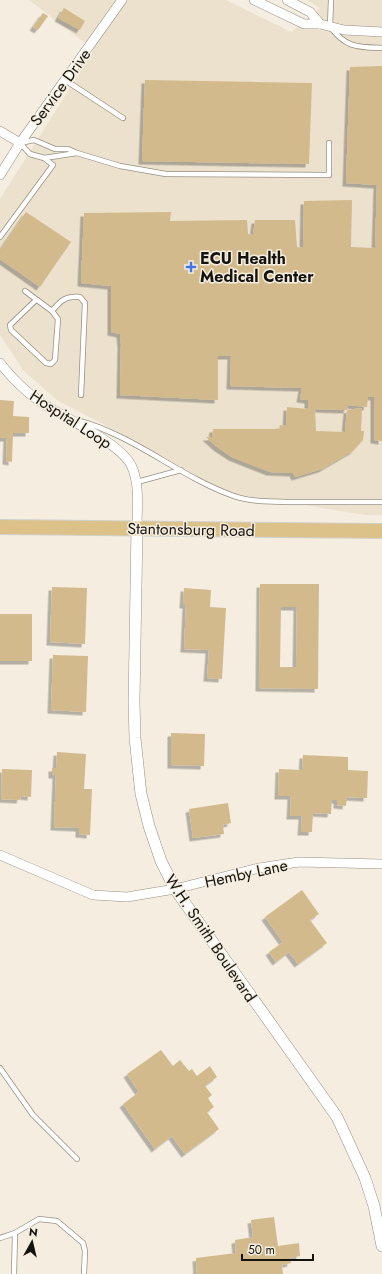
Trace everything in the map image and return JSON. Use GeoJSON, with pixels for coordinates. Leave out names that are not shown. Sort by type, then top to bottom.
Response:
{"type":"FeatureCollection","features":[{"type":"Feature","properties":{"kind":"main road","name":"Stantonsburg Road"},"geometry":{"type":"LineString","coordinates":[[0,527],[382,531]]}},
{"type":"Feature","properties":{"kind":"street","name":"Service Drive"},"geometry":{"type":"LineString","coordinates":[[0,175],[20,142],[122,0]]}},
{"type":"Feature","properties":{"kind":"street"},"geometry":{"type":"LineString","coordinates":[[254,0],[304,24],[320,24],[344,30],[382,32]]}},
{"type":"Feature","properties":{"kind":"street"},"geometry":{"type":"LineString","coordinates":[[287,0],[310,12],[320,24]]}},
{"type":"Feature","properties":{"kind":"street"},"geometry":{"type":"LineString","coordinates":[[0,131],[20,142]]}},
{"type":"Feature","properties":{"kind":"street","name":"Hospital Loop"},"geometry":{"type":"LineString","coordinates":[[0,363],[11,377],[33,396],[63,416],[111,444],[132,466],[137,482],[137,528]]}},
{"type":"Feature","properties":{"kind":"street","name":"W.H. Smith Boulevard"},"geometry":{"type":"LineString","coordinates":[[137,528],[134,702],[135,738],[141,794],[159,854],[175,889],[337,1117],[365,1178],[374,1206],[382,1246]]}},
{"type":"Feature","properties":{"kind":"street","name":"Hemby Lane"},"geometry":{"type":"LineString","coordinates":[[0,855],[93,895],[128,897],[175,889],[259,868],[299,862],[382,864]]}},
{"type":"Feature","properties":{"kind":"lane"},"geometry":{"type":"LineString","coordinates":[[331,1],[330,26],[344,43],[359,47],[382,48]]}},
{"type":"Feature","properties":{"kind":"lane"},"geometry":{"type":"LineString","coordinates":[[65,80],[124,118]]}},
{"type":"Feature","properties":{"kind":"lane"},"geometry":{"type":"LineString","coordinates":[[20,142],[34,140],[55,148],[68,150],[120,166],[166,174],[329,176],[329,143]]}},
{"type":"Feature","properties":{"kind":"lane"},"geometry":{"type":"LineString","coordinates":[[0,238],[53,165],[44,158],[30,154],[20,142]]}},
{"type":"Feature","properties":{"kind":"lane"},"geometry":{"type":"LineString","coordinates":[[44,158],[77,153]]}},
{"type":"Feature","properties":{"kind":"lane"},"geometry":{"type":"LineString","coordinates":[[24,291],[52,310],[58,319],[55,360],[51,364],[46,363],[11,330],[10,325],[36,300]]}},
{"type":"Feature","properties":{"kind":"lane"},"geometry":{"type":"LineString","coordinates":[[52,310],[61,299],[72,296],[80,297],[85,303],[81,395]]}},
{"type":"Feature","properties":{"kind":"lane"},"geometry":{"type":"LineString","coordinates":[[63,416],[93,424],[145,449],[181,470],[233,496],[252,500],[382,502]]}},
{"type":"Feature","properties":{"kind":"lane"},"geometry":{"type":"LineString","coordinates":[[137,482],[181,470]]}},
{"type":"Feature","properties":{"kind":"lane"},"geometry":{"type":"LineString","coordinates":[[0,1068],[33,1115],[77,1159]]}},
{"type":"Feature","properties":{"kind":"lane"},"geometry":{"type":"LineString","coordinates":[[0,1238],[15,1232],[38,1219],[57,1221],[83,1243],[85,1251],[84,1274]]}},
{"type":"Feature","properties":{"kind":"lane"},"geometry":{"type":"LineString","coordinates":[[14,1274],[15,1232]]}},
{"type":"Feature","properties":{"kind":"shaded area","name":"ECU Health Medical Center"},"geometry":{"type":"Polygon","coordinates":[[[29,0],[226,0],[291,32],[320,8],[307,0],[382,0],[382,515],[366,515],[228,493],[115,430],[58,401],[23,370],[0,335],[0,199],[94,50],[29,0]]]}},
{"type":"Feature","properties":{"kind":"building"},"geometry":{"type":"Polygon","coordinates":[[[64,8],[85,21],[80,30],[58,18],[64,8]]]}},
{"type":"Feature","properties":{"kind":"building"},"geometry":{"type":"Polygon","coordinates":[[[43,13],[48,16],[38,30],[33,27],[43,13]]]}},
{"type":"Feature","properties":{"kind":"building","name":"ECU Health Medical Center"},"geometry":{"type":"Polygon","coordinates":[[[382,66],[382,441],[374,440],[374,397],[368,396],[367,407],[348,405],[347,410],[362,408],[361,431],[364,431],[363,440],[353,451],[322,469],[295,477],[293,473],[270,472],[232,457],[217,447],[206,437],[212,437],[213,429],[279,429],[280,425],[286,426],[287,407],[308,409],[308,400],[300,399],[302,388],[230,386],[231,356],[218,356],[218,400],[120,395],[121,344],[120,334],[111,332],[111,286],[81,283],[84,213],[171,212],[170,221],[247,220],[248,234],[253,235],[255,220],[295,220],[297,247],[303,248],[304,201],[352,200],[351,247],[375,248],[377,185],[346,183],[350,67],[382,66]],[[315,409],[316,431],[345,432],[347,410],[315,409]]]}},
{"type":"Feature","properties":{"kind":"building"},"geometry":{"type":"Polygon","coordinates":[[[145,80],[312,83],[309,164],[142,161],[145,80]]]}},
{"type":"Feature","properties":{"kind":"building"},"geometry":{"type":"Polygon","coordinates":[[[26,212],[71,242],[40,287],[0,259],[0,250],[26,212]]]}},
{"type":"Feature","properties":{"kind":"building"},"geometry":{"type":"Polygon","coordinates":[[[0,400],[14,401],[13,416],[29,417],[29,433],[13,433],[12,462],[6,461],[7,438],[0,438],[0,400]]]}},
{"type":"Feature","properties":{"kind":"building"},"geometry":{"type":"Polygon","coordinates":[[[260,584],[319,584],[318,689],[259,688],[260,584]],[[281,607],[280,667],[296,667],[297,607],[281,607]]]}},
{"type":"Feature","properties":{"kind":"building"},"geometry":{"type":"Polygon","coordinates":[[[52,587],[87,588],[85,644],[50,642],[52,587]]]}},
{"type":"Feature","properties":{"kind":"building"},"geometry":{"type":"Polygon","coordinates":[[[184,588],[211,590],[210,607],[226,608],[222,679],[207,678],[209,650],[184,649],[186,605],[183,605],[184,588]]]}},
{"type":"Feature","properties":{"kind":"building"},"geometry":{"type":"Polygon","coordinates":[[[0,614],[32,614],[32,661],[0,661],[0,614]]]}},
{"type":"Feature","properties":{"kind":"building"},"geometry":{"type":"Polygon","coordinates":[[[53,655],[88,656],[86,712],[51,710],[53,655]]]}},
{"type":"Feature","properties":{"kind":"building"},"geometry":{"type":"Polygon","coordinates":[[[171,733],[205,734],[204,766],[171,765],[171,733]]]}},
{"type":"Feature","properties":{"kind":"building"},"geometry":{"type":"Polygon","coordinates":[[[57,752],[86,754],[84,789],[92,789],[90,835],[79,834],[79,828],[54,827],[56,775],[52,775],[52,768],[56,768],[57,752]]]}},
{"type":"Feature","properties":{"kind":"building"},"geometry":{"type":"Polygon","coordinates":[[[303,755],[348,757],[348,770],[368,771],[367,798],[347,797],[346,806],[337,805],[337,800],[332,800],[331,814],[313,813],[312,832],[301,832],[302,816],[290,816],[291,796],[278,796],[279,769],[302,770],[303,755]]]}},
{"type":"Feature","properties":{"kind":"building"},"geometry":{"type":"Polygon","coordinates":[[[2,769],[32,770],[31,797],[21,796],[20,800],[1,799],[2,769]]]}},
{"type":"Feature","properties":{"kind":"building"},"geometry":{"type":"Polygon","coordinates":[[[228,803],[231,823],[223,825],[224,834],[193,838],[189,809],[228,803]]]}},
{"type":"Feature","properties":{"kind":"building"},"geometry":{"type":"Polygon","coordinates":[[[302,890],[319,914],[310,920],[327,943],[298,964],[289,952],[276,962],[269,952],[283,942],[265,917],[302,890]]]}},
{"type":"Feature","properties":{"kind":"building"},"geometry":{"type":"Polygon","coordinates":[[[161,1050],[173,1066],[180,1060],[189,1071],[192,1069],[197,1076],[210,1066],[217,1077],[205,1086],[212,1095],[208,1098],[214,1107],[207,1112],[219,1129],[185,1154],[172,1136],[155,1149],[123,1104],[139,1092],[127,1074],[161,1050]]]}},
{"type":"Feature","properties":{"kind":"building"},"geometry":{"type":"Polygon","coordinates":[[[274,1217],[278,1246],[299,1243],[300,1256],[290,1258],[291,1263],[282,1265],[283,1274],[197,1274],[196,1258],[236,1253],[235,1240],[253,1237],[251,1220],[274,1217]]]}},
{"type":"Feature","properties":{"kind":"place","name":"ECU Health Medical Center"},"geometry":{"type":"Point","coordinates":[191,267]}}]}
